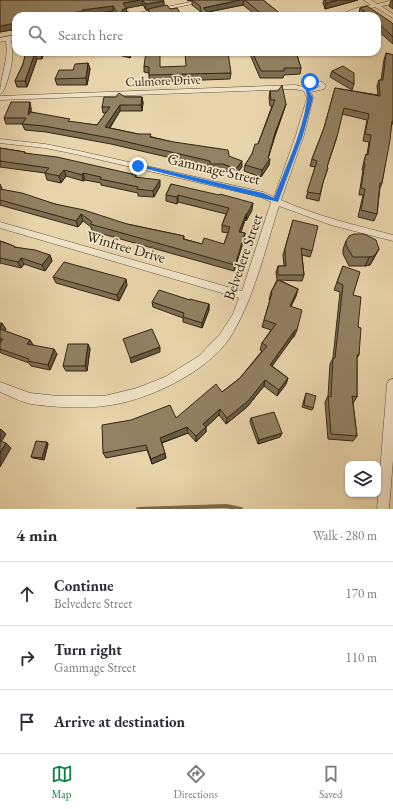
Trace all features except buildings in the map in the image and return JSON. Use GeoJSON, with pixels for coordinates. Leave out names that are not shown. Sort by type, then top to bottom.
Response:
{"type":"FeatureCollection","features":[{"type":"Feature","properties":{"kind":"street"},"geometry":{"type":"LineString","coordinates":[[147,12],[208,0]]}},
{"type":"Feature","properties":{"kind":"street"},"geometry":{"type":"LineString","coordinates":[[367,0],[393,16]]}},
{"type":"Feature","properties":{"kind":"street"},"geometry":{"type":"LineString","coordinates":[[352,12],[375,5],[393,2]]}},
{"type":"Feature","properties":{"kind":"street"},"geometry":{"type":"LineString","coordinates":[[0,92],[10,62],[10,47],[8,38]]}},
{"type":"Feature","properties":{"kind":"street"},"geometry":{"type":"LineString","coordinates":[[0,40],[12,38]]}},
{"type":"Feature","properties":{"kind":"street"},"geometry":{"type":"LineString","coordinates":[[307,90],[318,90],[322,88],[323,85],[320,83]]}},
{"type":"Feature","properties":{"kind":"street","name":"Culmore Drive"},"geometry":{"type":"LineString","coordinates":[[0,98],[295,87],[307,90]]}},
{"type":"Feature","properties":{"kind":"street","name":"Belvedere Street"},"geometry":{"type":"LineString","coordinates":[[0,387],[30,398],[58,401],[104,400],[137,393],[169,381],[203,359],[224,337],[237,316],[245,296],[276,201],[300,135],[310,98],[307,90]]}},
{"type":"Feature","properties":{"kind":"street","name":"Gammage Street"},"geometry":{"type":"LineString","coordinates":[[0,141],[45,146],[263,195],[293,209],[334,223],[393,238]]}},
{"type":"Feature","properties":{"kind":"street","name":"Winfree Drive"},"geometry":{"type":"LineString","coordinates":[[0,226],[245,296]]}},
{"type":"Feature","properties":{"kind":"street"},"geometry":{"type":"LineString","coordinates":[[383,508],[393,384]]}},
{"type":"Feature","properties":{"kind":"waterway"},"geometry":{"type":"LineString","coordinates":[[138,509],[226,506],[241,509]]}},
{"type":"Feature","properties":{"kind":"route"},"geometry":{"type":"LineString","coordinates":[[138,166],[263,195],[276,201],[300,135],[310,98],[307,85],[310,82]]}}]}
